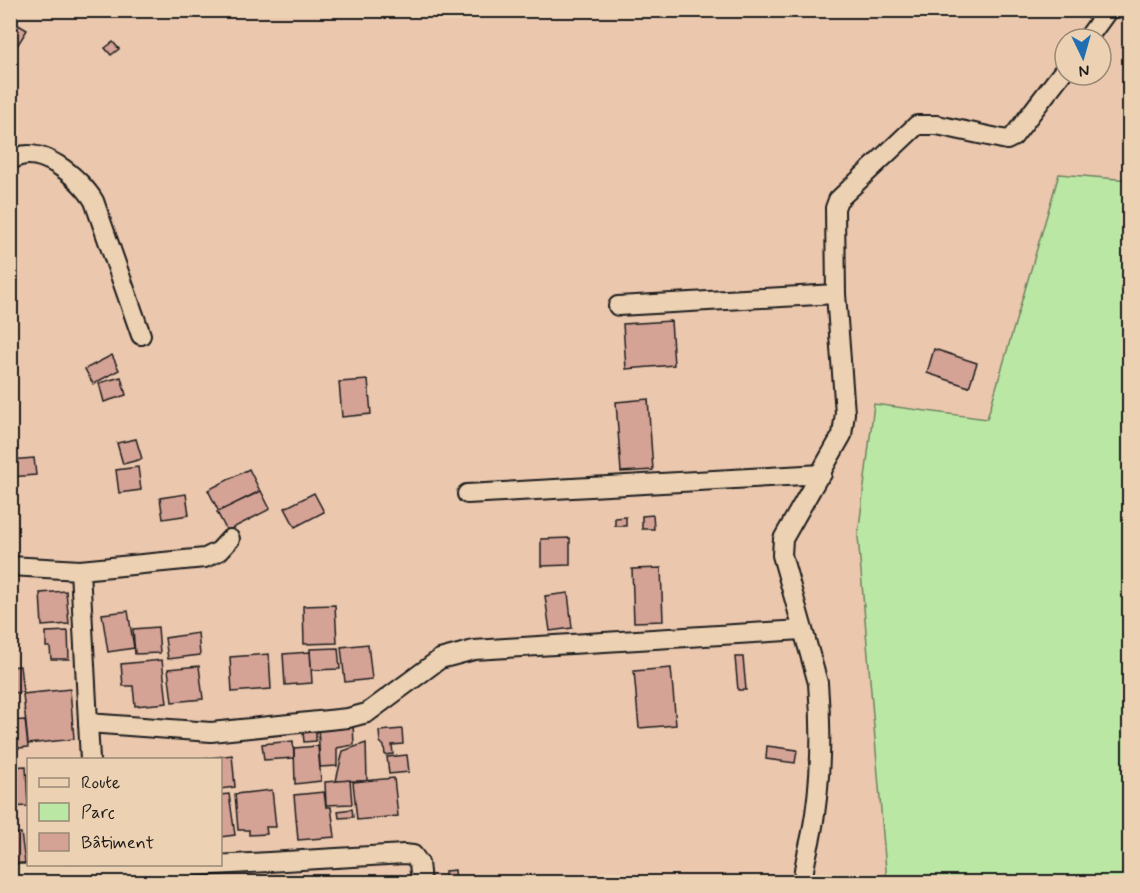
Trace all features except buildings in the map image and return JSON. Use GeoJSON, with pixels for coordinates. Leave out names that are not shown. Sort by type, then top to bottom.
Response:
{"type":"FeatureCollection","features":[{"type":"Feature","properties":{"kind":"street"},"geometry":{"type":"LineString","coordinates":[[1096,27],[1108,10]]}},
{"type":"Feature","properties":{"kind":"street"},"geometry":{"type":"LineString","coordinates":[[803,882],[813,832],[820,702],[818,683],[786,576],[782,555],[783,539],[822,474],[842,435],[845,413],[836,294],[835,208],[838,200],[917,125],[927,123],[1007,140],[1013,137],[1053,85]]}},
{"type":"Feature","properties":{"kind":"street"},"geometry":{"type":"LineString","coordinates":[[10,162],[14,159],[34,156],[66,169],[84,185],[94,201],[141,335]]}},
{"type":"Feature","properties":{"kind":"street"},"geometry":{"type":"LineString","coordinates":[[618,306],[836,294]]}},
{"type":"Feature","properties":{"kind":"street"},"geometry":{"type":"LineString","coordinates":[[467,494],[822,474]]}},
{"type":"Feature","properties":{"kind":"street"},"geometry":{"type":"LineString","coordinates":[[10,566],[80,570],[205,558],[219,551],[230,539]]}},
{"type":"Feature","properties":{"kind":"street"},"geometry":{"type":"LineString","coordinates":[[80,570],[90,758]]}},
{"type":"Feature","properties":{"kind":"street"},"geometry":{"type":"LineString","coordinates":[[88,723],[212,732],[348,718],[367,713],[440,659],[474,650],[802,630]]}},
{"type":"Feature","properties":{"kind":"street"},"geometry":{"type":"LineString","coordinates":[[222,865],[404,854],[413,855],[419,863],[421,882]]}},
{"type":"Feature","properties":{"kind":"street"},"geometry":{"type":"LineString","coordinates":[[10,874],[98,873],[211,866]]}},
{"type":"Feature","properties":{"kind":"green space"},"geometry":{"type":"Polygon","coordinates":[[[1059,174],[1129,180],[1129,882],[887,882],[858,536],[874,404],[987,419],[1059,174]]]}}]}
